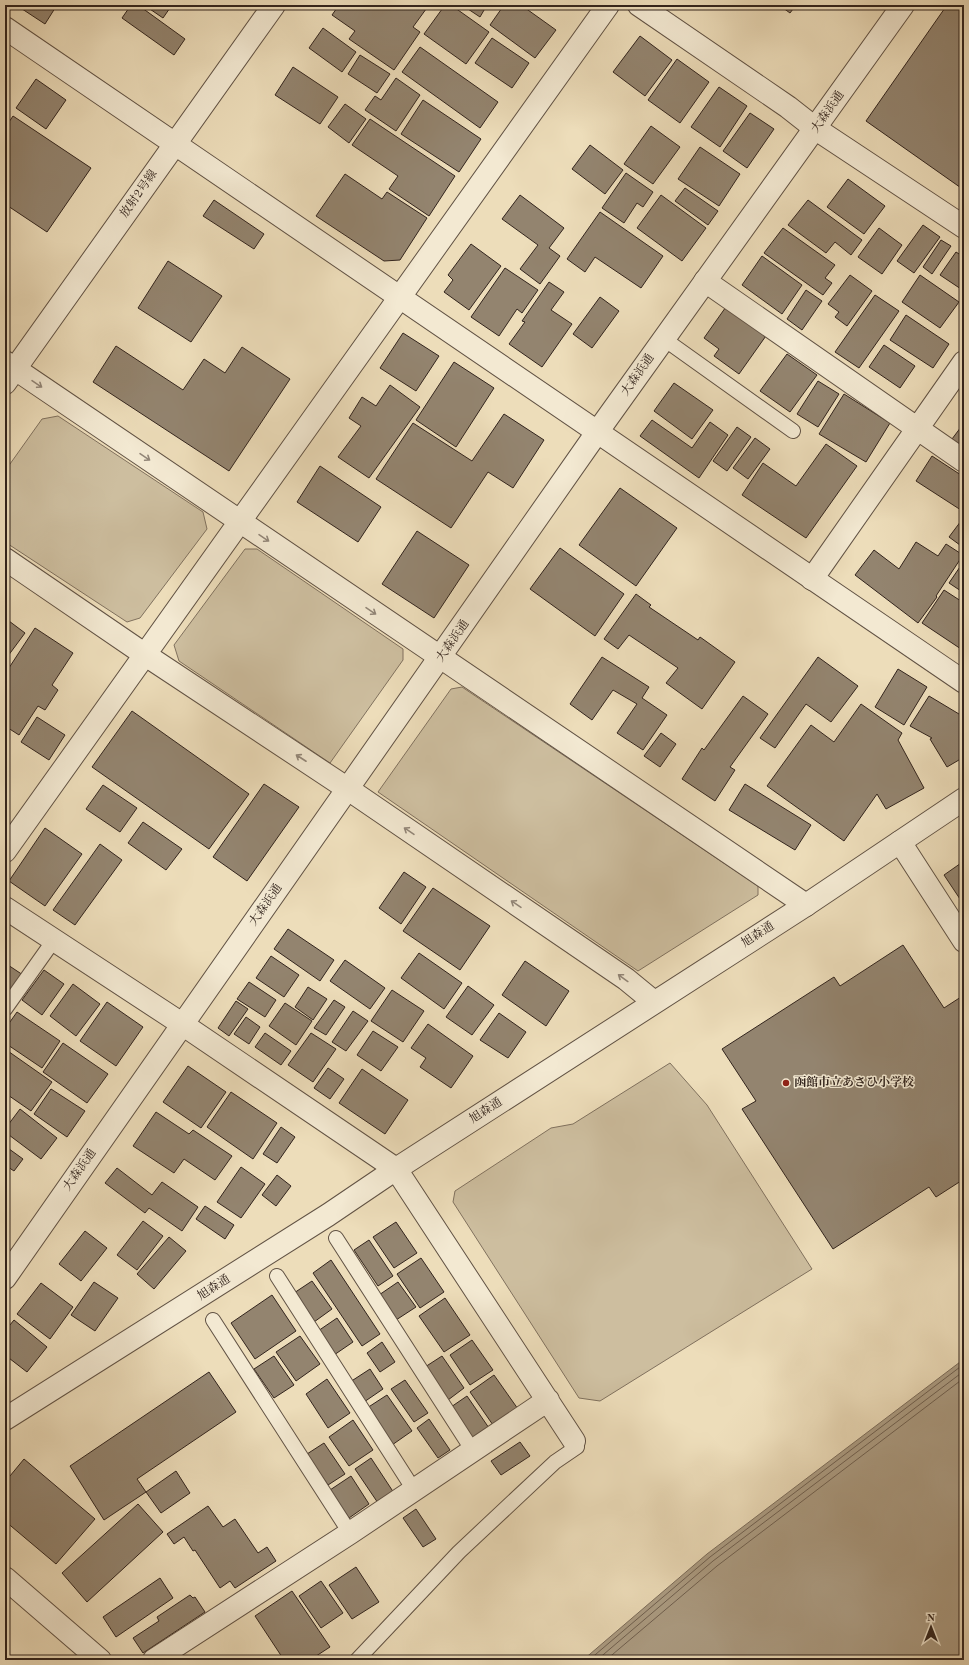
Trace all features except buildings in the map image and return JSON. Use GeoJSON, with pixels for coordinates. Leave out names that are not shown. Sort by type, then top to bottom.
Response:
{"type":"FeatureCollection","features":[{"type":"Feature","properties":{"kind":"street","name":"放射2号線"},"geometry":{"type":"LineString","coordinates":[[8,371],[274,5]]}},
{"type":"Feature","properties":{"kind":"street"},"geometry":{"type":"LineString","coordinates":[[5,851],[144,654],[402,297],[608,5]]}},
{"type":"Feature","properties":{"kind":"street"},"geometry":{"type":"LineString","coordinates":[[639,5],[788,107],[816,129],[964,227]]}},
{"type":"Feature","properties":{"kind":"street","name":"大森浜通"},"geometry":{"type":"LineString","coordinates":[[5,1278],[182,1024],[441,658],[598,431],[816,129],[903,5]]}},
{"type":"Feature","properties":{"kind":"street"},"geometry":{"type":"LineString","coordinates":[[5,28],[402,297],[964,682]]}},
{"type":"Feature","properties":{"kind":"street"},"geometry":{"type":"LineString","coordinates":[[705,281],[964,461]]}},
{"type":"Feature","properties":{"kind":"street"},"geometry":{"type":"LineString","coordinates":[[812,579],[964,362]]}},
{"type":"Feature","properties":{"kind":"street"},"geometry":{"type":"LineString","coordinates":[[8,371],[240,522],[806,905]]}},
{"type":"Feature","properties":{"kind":"street"},"geometry":{"type":"LineString","coordinates":[[5,559],[144,654],[348,789],[626,979],[654,1002]]}},
{"type":"Feature","properties":{"kind":"street","name":"旭森通"},"geometry":{"type":"LineString","coordinates":[[5,1419],[328,1215],[396,1169],[806,905],[964,799]]}},
{"type":"Feature","properties":{"kind":"street"},"geometry":{"type":"LineString","coordinates":[[900,842],[964,941]]}},
{"type":"Feature","properties":{"kind":"street"},"geometry":{"type":"LineString","coordinates":[[5,908],[182,1024],[396,1169],[574,1441]]}},
{"type":"Feature","properties":{"kind":"street"},"geometry":{"type":"LineString","coordinates":[[154,1660],[350,1533],[548,1400]]}},
{"type":"Feature","properties":{"kind":"street"},"geometry":{"type":"LineString","coordinates":[[5,1578],[100,1660]]}},
{"type":"Feature","properties":{"kind":"lane"},"geometry":{"type":"LineString","coordinates":[[664,339],[793,431]]}},
{"type":"Feature","properties":{"kind":"lane"},"geometry":{"type":"LineString","coordinates":[[5,1009],[54,940]]}},
{"type":"Feature","properties":{"kind":"lane"},"geometry":{"type":"LineString","coordinates":[[336,1238],[473,1451]]}},
{"type":"Feature","properties":{"kind":"lane"},"geometry":{"type":"LineString","coordinates":[[277,1276],[414,1490]]}},
{"type":"Feature","properties":{"kind":"lane"},"geometry":{"type":"LineString","coordinates":[[213,1320],[350,1533]]}},
{"type":"Feature","properties":{"kind":"lane"},"geometry":{"type":"LineString","coordinates":[[357,1660],[459,1552],[555,1462],[577,1447],[574,1441]]}},
{"type":"Feature","properties":{"kind":"shaded area"},"geometry":{"type":"Polygon","coordinates":[[[58,416],[203,512],[207,529],[140,618],[127,622],[5,542],[5,471],[42,419],[58,416]]]}},
{"type":"Feature","properties":{"kind":"shaded area"},"geometry":{"type":"Polygon","coordinates":[[[245,549],[257,549],[403,649],[403,660],[330,763],[179,661],[174,645],[245,549]]]}},
{"type":"Feature","properties":{"kind":"shaded area"},"geometry":{"type":"Polygon","coordinates":[[[462,687],[758,886],[758,895],[638,971],[378,792],[451,689],[462,687]]]}},
{"type":"Feature","properties":{"kind":"shaded area"},"geometry":{"type":"Polygon","coordinates":[[[670,1063],[707,1105],[812,1269],[600,1401],[579,1398],[453,1202],[455,1191],[551,1128],[573,1124],[670,1063]]]}},
{"type":"Feature","properties":{"kind":"water"},"geometry":{"type":"Polygon","coordinates":[[[964,1359],[964,1660],[583,1660],[707,1554],[964,1359]]]}},
{"type":"Feature","properties":{"kind":"place","name":"函館市立あさひ小学校"},"geometry":{"type":"Point","coordinates":[786,1083]}}]}
